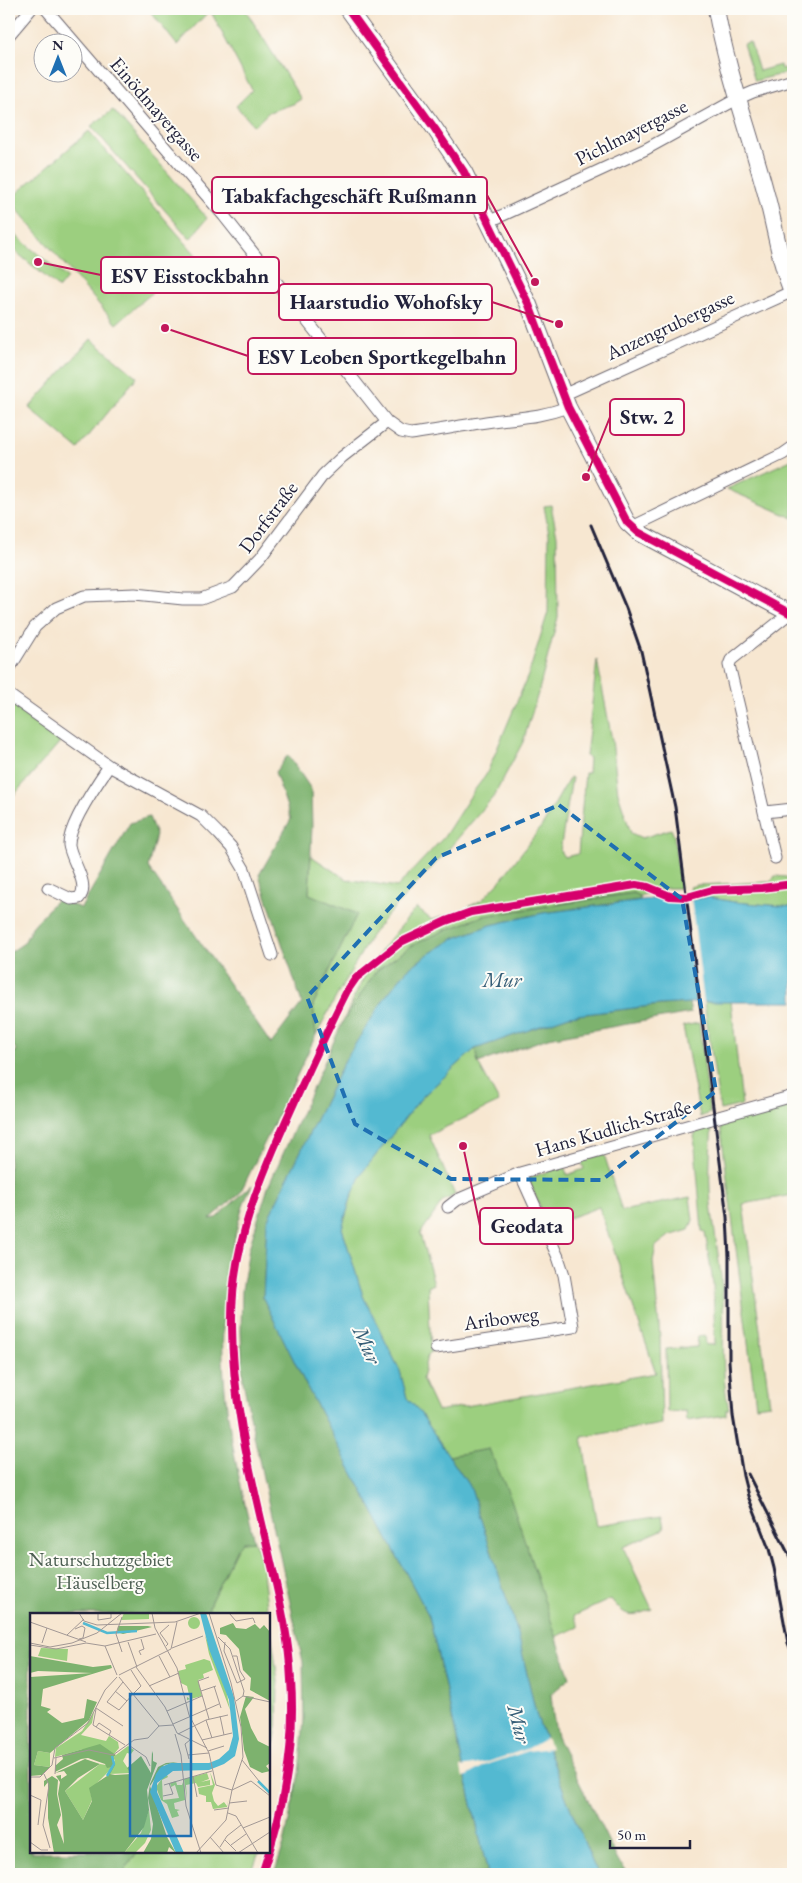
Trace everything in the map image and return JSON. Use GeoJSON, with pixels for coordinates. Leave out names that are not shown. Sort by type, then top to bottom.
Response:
{"type":"FeatureCollection","features":[{"type":"Feature","properties":{"kind":"street"},"geometry":{"type":"LineString","coordinates":[[9,34],[31,9]]}},
{"type":"Feature","properties":{"kind":"street","name":"Einödmayergasse"},"geometry":{"type":"LineString","coordinates":[[46,9],[224,216],[387,422]]}},
{"type":"Feature","properties":{"kind":"street"},"geometry":{"type":"LineString","coordinates":[[348,9],[464,172],[529,305],[566,401],[623,516],[632,527],[792,614],[731,660],[729,666],[775,858]]}},
{"type":"Feature","properties":{"kind":"street"},"geometry":{"type":"LineString","coordinates":[[716,9],[737,99],[766,191],[785,269],[793,292]]}},
{"type":"Feature","properties":{"kind":"street","name":"Pichlmayergasse"},"geometry":{"type":"LineString","coordinates":[[488,222],[646,149],[737,99],[793,80]]}},
{"type":"Feature","properties":{"kind":"street","name":"Anzengrubergasse"},"geometry":{"type":"LineString","coordinates":[[566,401],[793,292]]}},
{"type":"Feature","properties":{"kind":"street"},"geometry":{"type":"LineString","coordinates":[[387,422],[401,432],[411,434],[548,414],[566,401]]}},
{"type":"Feature","properties":{"kind":"street","name":"Dorfstraße"},"geometry":{"type":"LineString","coordinates":[[9,669],[35,627],[56,608],[84,596],[135,594],[183,600],[201,599],[233,586],[260,559],[323,475],[342,457],[387,422]]}},
{"type":"Feature","properties":{"kind":"street"},"geometry":{"type":"LineString","coordinates":[[632,527],[783,454],[793,447]]}},
{"type":"Feature","properties":{"kind":"street"},"geometry":{"type":"LineString","coordinates":[[9,695],[108,766],[201,816],[231,846],[244,869],[272,956]]}},
{"type":"Feature","properties":{"kind":"street"},"geometry":{"type":"LineString","coordinates":[[48,888],[71,899],[79,898],[83,894],[84,886],[70,854],[70,834],[108,766]]}},
{"type":"Feature","properties":{"kind":"street"},"geometry":{"type":"LineString","coordinates":[[765,812],[793,809]]}},
{"type":"Feature","properties":{"kind":"street","name":"Hans Kudlich-Straße"},"geometry":{"type":"LineString","coordinates":[[448,1207],[457,1200],[520,1173],[793,1096]]}},
{"type":"Feature","properties":{"kind":"street","name":"Ariboweg"},"geometry":{"type":"LineString","coordinates":[[436,1348],[573,1327],[565,1281],[558,1257],[520,1173]]}},
{"type":"Feature","properties":{"kind":"highlighted area"},"geometry":{"type":"Polygon","coordinates":[[[559,805],[682,899],[716,1091],[602,1180],[451,1179],[355,1124],[307,997],[436,858],[559,805]]]}},
{"type":"Feature","properties":{"kind":"green space"},"geometry":{"type":"Polygon","coordinates":[[[152,9],[245,9],[301,99],[293,104],[269,112],[254,126],[236,106],[252,90],[210,10],[177,45],[150,11],[152,9]]]}},
{"type":"Feature","properties":{"kind":"green space"},"geometry":{"type":"Polygon","coordinates":[[[750,42],[759,71],[780,65],[781,69],[793,66],[793,71],[755,81],[743,44],[750,42]]]}},
{"type":"Feature","properties":{"kind":"green space"},"geometry":{"type":"Polygon","coordinates":[[[113,110],[207,218],[190,239],[91,126],[113,110]]]}},
{"type":"Feature","properties":{"kind":"green space"},"geometry":{"type":"Polygon","coordinates":[[[89,131],[196,255],[116,324],[9,200],[89,131]]]}},
{"type":"Feature","properties":{"kind":"green space"},"geometry":{"type":"Polygon","coordinates":[[[9,230],[67,278],[59,288],[9,246],[9,230]]]}},
{"type":"Feature","properties":{"kind":"green space"},"geometry":{"type":"Polygon","coordinates":[[[91,339],[137,377],[78,449],[29,408],[91,339]]]}},
{"type":"Feature","properties":{"kind":"green space"},"geometry":{"type":"Polygon","coordinates":[[[793,459],[793,518],[727,489],[793,459]]]}},
{"type":"Feature","properties":{"kind":"green space"},"geometry":{"type":"Polygon","coordinates":[[[551,505],[557,536],[558,617],[523,742],[494,796],[371,936],[316,1035],[313,1005],[357,914],[309,894],[311,856],[346,879],[397,887],[444,837],[486,775],[529,673],[548,612],[549,534],[544,506],[551,505]]]}},
{"type":"Feature","properties":{"kind":"green space"},"geometry":{"type":"Polygon","coordinates":[[[597,660],[612,740],[618,793],[631,833],[642,838],[671,829],[674,836],[680,888],[667,888],[639,896],[633,893],[600,897],[483,916],[443,931],[411,946],[343,1021],[364,977],[386,944],[416,908],[432,920],[460,911],[482,900],[500,881],[544,823],[570,777],[572,778],[560,851],[564,857],[578,854],[585,773],[588,773],[589,758],[586,756],[597,660]]]}},
{"type":"Feature","properties":{"kind":"green space"},"geometry":{"type":"Polygon","coordinates":[[[9,701],[60,742],[13,796],[9,794],[9,701]]]}},
{"type":"Feature","properties":{"kind":"green space","name":"Naturschutzgebiet Häuselberg"},"geometry":{"type":"Polygon","coordinates":[[[288,755],[311,789],[312,826],[309,894],[357,914],[313,1005],[316,1035],[286,1099],[240,1193],[210,1219],[216,1218],[252,1185],[238,1223],[226,1285],[223,1358],[230,1431],[254,1541],[243,1542],[237,1548],[211,1601],[207,1613],[30,1613],[30,1853],[136,1853],[123,1874],[9,1874],[9,1054],[17,1051],[9,1040],[9,953],[24,943],[32,927],[56,900],[81,908],[130,823],[149,817],[156,835],[148,867],[271,1044],[302,1003],[259,875],[291,819],[275,772],[288,755]]]}},
{"type":"Feature","properties":{"kind":"green space"},"geometry":{"type":"Polygon","coordinates":[[[775,876],[786,877],[790,881],[790,887],[793,887],[793,907],[734,902],[707,897],[691,898],[690,887],[697,885],[770,882],[775,876]]]}},
{"type":"Feature","properties":{"kind":"green space"},"geometry":{"type":"Polygon","coordinates":[[[633,893],[639,896],[640,900],[543,913],[491,925],[455,938],[407,970],[386,996],[345,1060],[267,1221],[263,1298],[307,1387],[429,1616],[488,1874],[274,1874],[284,1844],[299,1774],[304,1719],[303,1662],[243,1381],[242,1290],[249,1248],[268,1187],[343,1021],[376,971],[411,946],[443,931],[483,916],[633,893]]]}},
{"type":"Feature","properties":{"kind":"green space"},"geometry":{"type":"Polygon","coordinates":[[[731,1001],[742,1105],[720,1110],[704,1002],[731,1001]]]}},
{"type":"Feature","properties":{"kind":"green space"},"geometry":{"type":"Polygon","coordinates":[[[689,1003],[691,1013],[548,1038],[478,1063],[475,1049],[569,1016],[689,1003]]]}},
{"type":"Feature","properties":{"kind":"green space"},"geometry":{"type":"Polygon","coordinates":[[[699,1023],[710,1113],[700,1117],[683,1026],[699,1023]]]}},
{"type":"Feature","properties":{"kind":"green space"},"geometry":{"type":"Polygon","coordinates":[[[475,1049],[478,1063],[499,1102],[429,1135],[455,1195],[443,1201],[420,1234],[434,1284],[428,1287],[431,1352],[427,1356],[422,1379],[437,1411],[656,1373],[599,1207],[548,1226],[529,1181],[531,1177],[564,1166],[567,1175],[584,1169],[581,1160],[604,1154],[622,1211],[690,1197],[693,1220],[689,1230],[669,1236],[656,1246],[653,1261],[660,1337],[662,1424],[582,1437],[597,1526],[662,1516],[664,1529],[623,1547],[652,1609],[638,1614],[628,1614],[620,1609],[611,1599],[574,1616],[579,1627],[555,1637],[535,1572],[489,1449],[449,1456],[419,1411],[407,1398],[400,1371],[363,1296],[342,1228],[361,1174],[422,1097],[475,1049]]]}},
{"type":"Feature","properties":{"kind":"green space"},"geometry":{"type":"Polygon","coordinates":[[[793,1101],[793,1195],[743,1204],[770,1404],[756,1406],[720,1123],[793,1101]]]}},
{"type":"Feature","properties":{"kind":"green space"},"geometry":{"type":"Polygon","coordinates":[[[712,1125],[710,1190],[722,1288],[724,1368],[729,1409],[726,1409],[726,1415],[687,1421],[686,1411],[667,1412],[666,1349],[697,1347],[698,1336],[705,1335],[706,1345],[715,1344],[713,1283],[705,1232],[702,1231],[694,1136],[700,1127],[712,1125]]]}},
{"type":"Feature","properties":{"kind":"green space"},"geometry":{"type":"Polygon","coordinates":[[[489,1449],[511,1499],[570,1678],[551,1694],[557,1737],[618,1861],[629,1874],[599,1874],[593,1864],[565,1795],[536,1714],[518,1634],[471,1489],[449,1456],[489,1449]]]}},
{"type":"Feature","properties":{"kind":"green space"},"geometry":{"type":"Polygon","coordinates":[[[254,1541],[261,1557],[268,1613],[207,1613],[211,1601],[237,1548],[243,1542],[254,1541]]]}},
{"type":"Feature","properties":{"kind":"green space"},"geometry":{"type":"Polygon","coordinates":[[[270,1624],[278,1681],[277,1726],[270,1767],[270,1624]]]}},
{"type":"Feature","properties":{"kind":"green space"},"geometry":{"type":"Polygon","coordinates":[[[136,1853],[259,1853],[251,1874],[123,1874],[136,1853]]]}},
{"type":"Feature","properties":{"kind":"water","name":"Mur"},"geometry":{"type":"Polygon","coordinates":[[[707,897],[734,902],[793,907],[793,1002],[704,1002],[659,1005],[569,1016],[475,1049],[422,1097],[361,1174],[342,1228],[363,1296],[400,1371],[407,1398],[419,1411],[471,1489],[518,1634],[536,1714],[565,1795],[593,1864],[599,1874],[488,1874],[429,1616],[307,1387],[263,1298],[267,1221],[345,1060],[386,996],[407,970],[427,955],[455,938],[491,925],[543,913],[650,899],[668,898],[681,902],[707,897]]]}},
{"type":"Feature","properties":{"kind":"pier"},"geometry":{"type":"Polygon","coordinates":[[[691,898],[705,1004],[696,1005],[683,899],[691,898]]]}},
{"type":"Feature","properties":{"kind":"pier"},"geometry":{"type":"Polygon","coordinates":[[[547,1738],[551,1748],[528,1751],[486,1765],[463,1778],[461,1767],[485,1763],[527,1749],[547,1738]]]}},
{"type":"Feature","properties":{"kind":"railway"},"geometry":{"type":"LineString","coordinates":[[591,525],[626,608],[641,651],[675,807],[727,1217],[729,1361],[733,1416],[748,1496],[769,1549],[788,1643],[793,1655]]}},
{"type":"Feature","properties":{"kind":"railway"},"geometry":{"type":"LineString","coordinates":[[748,1474],[793,1563]]}},
{"type":"Feature","properties":{"kind":"cycle path"},"geometry":{"type":"LineString","coordinates":[[348,9],[464,172],[529,305],[568,407],[627,522],[638,532],[793,615]]}},
{"type":"Feature","properties":{"kind":"cycle path"},"geometry":{"type":"LineString","coordinates":[[270,1848],[282,1803],[290,1754],[292,1729],[291,1680],[282,1614],[248,1463],[238,1405],[233,1347],[233,1289],[243,1234],[271,1154],[347,991],[356,978],[401,942],[446,921],[471,912],[636,885],[648,887],[670,896],[687,897],[712,890],[762,888],[793,884]]}},
{"type":"Feature","properties":{"kind":"cycle path"},"geometry":{"type":"LineString","coordinates":[[262,1874],[268,1853]]}},
{"type":"Feature","properties":{"kind":"place","name":"ESV Eisstockbahn"},"geometry":{"type":"Point","coordinates":[38,262]}},
{"type":"Feature","properties":{"kind":"place","name":"Tabakfachgeschäft Rußmann"},"geometry":{"type":"Point","coordinates":[535,282]}},
{"type":"Feature","properties":{"kind":"place","name":"Haarstudio Wohofsky"},"geometry":{"type":"Point","coordinates":[559,324]}},
{"type":"Feature","properties":{"kind":"place","name":"ESV Leoben Sportkegelbahn"},"geometry":{"type":"Point","coordinates":[165,328]}},
{"type":"Feature","properties":{"kind":"place","name":"Stw. 2"},"geometry":{"type":"Point","coordinates":[586,477]}},
{"type":"Feature","properties":{"kind":"place","name":"Geodata"},"geometry":{"type":"Point","coordinates":[463,1146]}}]}
